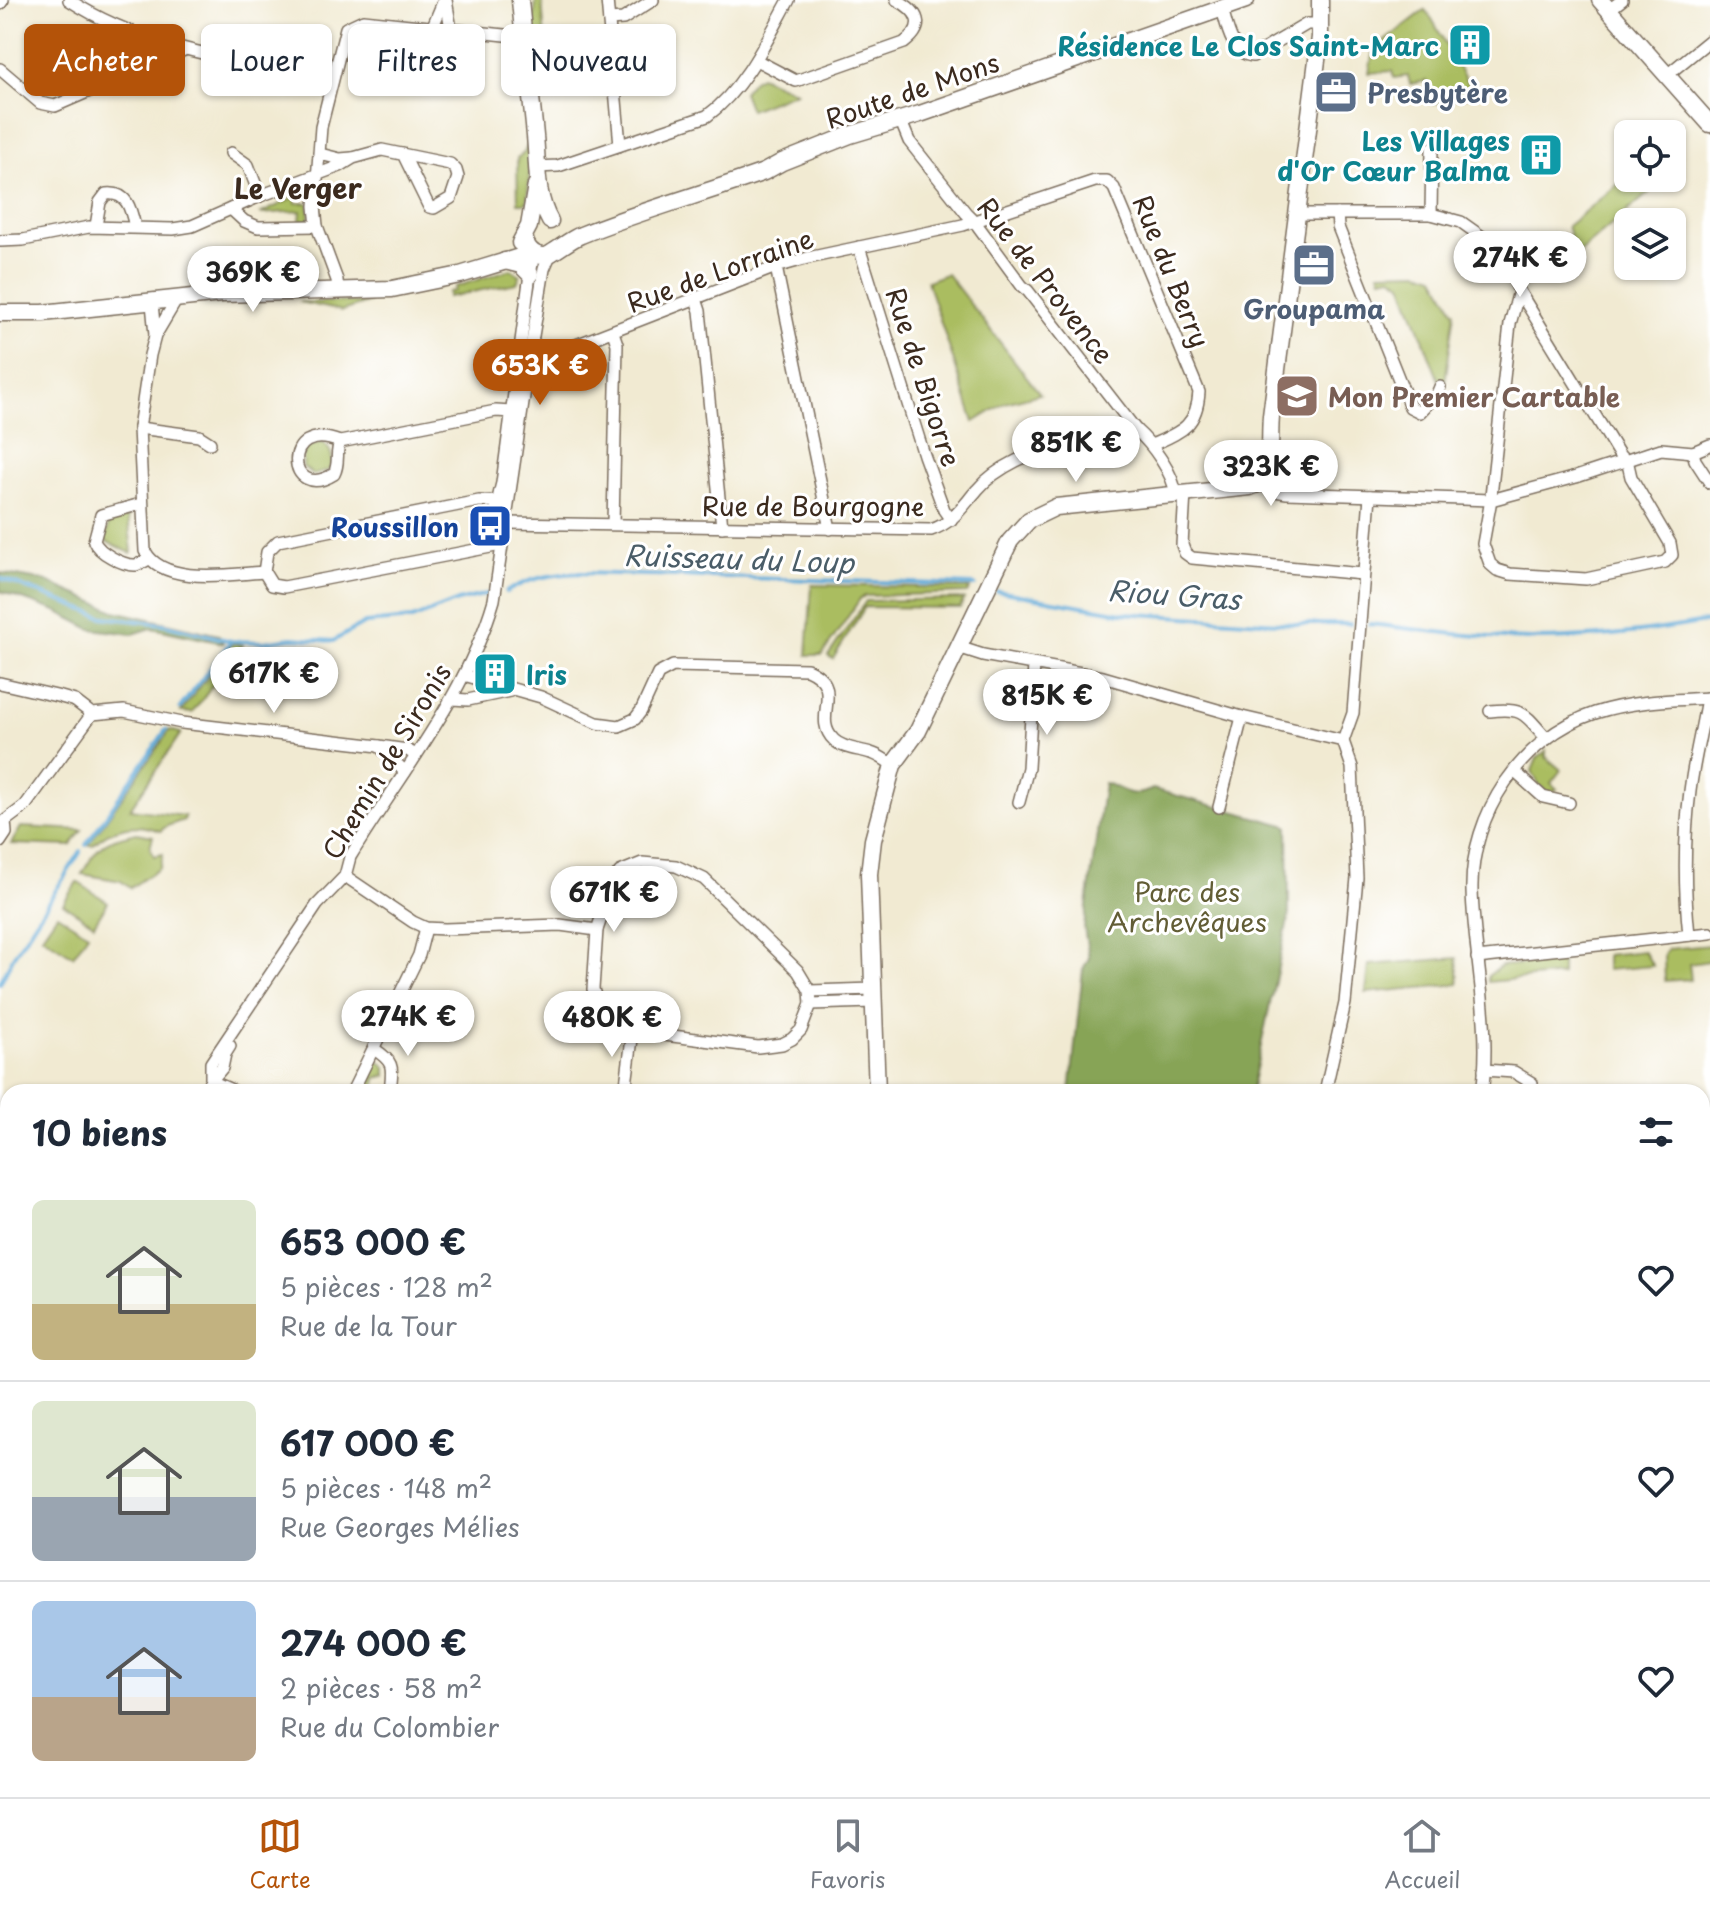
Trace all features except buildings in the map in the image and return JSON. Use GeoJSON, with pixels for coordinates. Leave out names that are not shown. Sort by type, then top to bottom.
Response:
{"type":"FeatureCollection","features":[{"type":"Feature","properties":{"kind":"street"},"geometry":{"type":"LineString","coordinates":[[69,0],[114,24]]}},
{"type":"Feature","properties":{"kind":"street"},"geometry":{"type":"LineString","coordinates":[[434,24],[445,0]]}},
{"type":"Feature","properties":{"kind":"street"},"geometry":{"type":"LineString","coordinates":[[445,0],[450,24]]}},
{"type":"Feature","properties":{"kind":"street"},"geometry":{"type":"LineString","coordinates":[[520,0],[523,24]]}},
{"type":"Feature","properties":{"kind":"street"},"geometry":{"type":"LineString","coordinates":[[607,0],[620,145]]}},
{"type":"Feature","properties":{"kind":"street"},"geometry":{"type":"LineString","coordinates":[[609,20],[623,19],[653,0]]}},
{"type":"Feature","properties":{"kind":"street"},"geometry":{"type":"LineString","coordinates":[[537,173],[707,116],[718,108],[756,60],[789,0]]}},
{"type":"Feature","properties":{"kind":"street"},"geometry":{"type":"LineString","coordinates":[[756,60],[796,81],[904,43],[914,36],[917,16],[911,7],[897,0]]}},
{"type":"Feature","properties":{"kind":"street","name":"Route de Mons"},"geometry":{"type":"LineString","coordinates":[[0,313],[43,313],[221,294],[338,292],[421,284],[544,252],[596,229],[740,181],[850,135],[1246,0]]}},
{"type":"Feature","properties":{"kind":"street"},"geometry":{"type":"LineString","coordinates":[[1263,482],[1269,462],[1271,416],[1321,24],[1320,0]]}},
{"type":"Feature","properties":{"kind":"street"},"geometry":{"type":"LineString","coordinates":[[1610,3],[1710,124]]}},
{"type":"Feature","properties":{"kind":"street"},"geometry":{"type":"LineString","coordinates":[[1222,8],[1232,41],[1238,51],[1245,55],[1253,56],[1307,24],[1321,24]]}},
{"type":"Feature","properties":{"kind":"street"},"geometry":{"type":"LineString","coordinates":[[351,24],[363,20],[410,24]]}},
{"type":"Feature","properties":{"kind":"street"},"geometry":{"type":"LineString","coordinates":[[332,76],[343,34],[348,28]]}},
{"type":"Feature","properties":{"kind":"street"},"geometry":{"type":"LineString","coordinates":[[1667,75],[1710,40]]}},
{"type":"Feature","properties":{"kind":"street"},"geometry":{"type":"LineString","coordinates":[[185,50],[201,53]]}},
{"type":"Feature","properties":{"kind":"street"},"geometry":{"type":"LineString","coordinates":[[0,69],[24,89]]}},
{"type":"Feature","properties":{"kind":"street"},"geometry":{"type":"LineString","coordinates":[[32,96],[40,103],[55,106],[78,96]]}},
{"type":"Feature","properties":{"kind":"street"},"geometry":{"type":"LineString","coordinates":[[328,96],[321,127],[315,206],[317,226],[337,280],[338,292]]}},
{"type":"Feature","properties":{"kind":"street"},"geometry":{"type":"LineString","coordinates":[[501,545],[507,523],[502,483],[530,274],[544,252],[561,235],[543,205],[530,96]]}},
{"type":"Feature","properties":{"kind":"street","name":"Rue de Provence"},"geometry":{"type":"LineString","coordinates":[[900,119],[909,141],[1136,430],[1152,445],[1169,474],[1174,495]]}},
{"type":"Feature","properties":{"kind":"street"},"geometry":{"type":"LineString","coordinates":[[1431,214],[1432,148]]}},
{"type":"Feature","properties":{"kind":"street"},"geometry":{"type":"LineString","coordinates":[[320,154],[340,159],[382,150],[403,154],[450,164],[458,177],[451,198],[434,208],[429,207],[403,154]]}},
{"type":"Feature","properties":{"kind":"street"},"geometry":{"type":"LineString","coordinates":[[231,153],[248,165],[260,196]]}},
{"type":"Feature","properties":{"kind":"street"},"geometry":{"type":"LineString","coordinates":[[0,241],[96,226],[184,227],[340,166],[353,158]]}},
{"type":"Feature","properties":{"kind":"street"},"geometry":{"type":"LineString","coordinates":[[537,173],[525,243],[544,252]]}},
{"type":"Feature","properties":{"kind":"street","name":"Rue du Berry"},"geometry":{"type":"LineString","coordinates":[[975,222],[1095,181],[1107,181],[1114,188],[1199,392],[1196,412],[1190,423],[1152,445]]}},
{"type":"Feature","properties":{"kind":"street"},"geometry":{"type":"LineString","coordinates":[[96,226],[100,202],[106,194],[115,193],[124,196],[135,227]]}},
{"type":"Feature","properties":{"kind":"street"},"geometry":{"type":"LineString","coordinates":[[231,209],[244,221],[258,227],[317,226]]}},
{"type":"Feature","properties":{"kind":"street"},"geometry":{"type":"LineString","coordinates":[[1297,214],[1431,214],[1461,222],[1485,239],[1505,259],[1519,291],[1670,543],[1672,555],[1665,562],[1586,579],[1553,578],[1497,570],[1486,556],[1483,544],[1491,500],[1510,324],[1519,291]]}},
{"type":"Feature","properties":{"kind":"street"},"geometry":{"type":"LineString","coordinates":[[1337,214],[1338,227],[1410,407],[1420,412],[1440,387]]}},
{"type":"Feature","properties":{"kind":"street"},"geometry":{"type":"LineString","coordinates":[[502,262],[539,220],[553,223]]}},
{"type":"Feature","properties":{"kind":"street","name":"Rue de Lorraine"},"geometry":{"type":"LineString","coordinates":[[532,342],[541,351],[553,352],[613,332],[776,267],[975,222]]}},
{"type":"Feature","properties":{"kind":"street","name":"Route de Mons"},"geometry":{"type":"LineString","coordinates":[[553,223],[596,229]]}},
{"type":"Feature","properties":{"kind":"street","name":"Rue de Bigorre"},"geometry":{"type":"LineString","coordinates":[[859,247],[924,455],[944,510],[951,520]]}},
{"type":"Feature","properties":{"kind":"street"},"geometry":{"type":"LineString","coordinates":[[501,545],[494,528],[502,501],[532,342],[544,252]]}},
{"type":"Feature","properties":{"kind":"street"},"geometry":{"type":"LineString","coordinates":[[502,262],[521,265],[530,274]]}},
{"type":"Feature","properties":{"kind":"street"},"geometry":{"type":"LineString","coordinates":[[776,267],[830,529]]}},
{"type":"Feature","properties":{"kind":"street"},"geometry":{"type":"LineString","coordinates":[[177,299],[155,336],[139,428],[143,538],[149,559],[157,566],[188,575],[264,572]]}},
{"type":"Feature","properties":{"kind":"street"},"geometry":{"type":"LineString","coordinates":[[696,299],[700,311],[722,527]]}},
{"type":"Feature","properties":{"kind":"street"},"geometry":{"type":"LineString","coordinates":[[152,303],[155,336]]}},
{"type":"Feature","properties":{"kind":"street"},"geometry":{"type":"LineString","coordinates":[[1510,324],[1525,316],[1537,317]]}},
{"type":"Feature","properties":{"kind":"street"},"geometry":{"type":"LineString","coordinates":[[613,332],[617,344],[613,524]]}},
{"type":"Feature","properties":{"kind":"street"},"geometry":{"type":"LineString","coordinates":[[340,442],[337,453],[339,461],[334,474],[316,481],[299,473],[295,460],[301,445],[320,436],[340,442],[496,411],[511,412]]}},
{"type":"Feature","properties":{"kind":"street"},"geometry":{"type":"LineString","coordinates":[[139,428],[199,436],[210,443]]}},
{"type":"Feature","properties":{"kind":"street","name":"Rue de Bourgogne"},"geometry":{"type":"LineString","coordinates":[[507,523],[919,531],[941,527],[951,520],[984,483],[1017,460],[1061,447],[1126,437],[1136,430]]}},
{"type":"Feature","properties":{"kind":"street"},"geometry":{"type":"LineString","coordinates":[[1263,482],[1280,492],[1491,500],[1661,449],[1693,452],[1710,445]]}},
{"type":"Feature","properties":{"kind":"street"},"geometry":{"type":"LineString","coordinates":[[1693,452],[1710,483]]}},
{"type":"Feature","properties":{"kind":"street"},"geometry":{"type":"LineString","coordinates":[[877,1084],[869,874],[873,840],[893,765],[918,731],[1015,534],[1039,514],[1072,504],[1250,487],[1263,482]]}},
{"type":"Feature","properties":{"kind":"street"},"geometry":{"type":"LineString","coordinates":[[1174,495],[1182,545],[1185,553],[1192,558],[1362,574]]}},
{"type":"Feature","properties":{"kind":"street"},"geometry":{"type":"LineString","coordinates":[[1327,1084],[1345,1003],[1357,878],[1352,767],[1343,741],[1353,713],[1370,496]]}},
{"type":"Feature","properties":{"kind":"street"},"geometry":{"type":"LineString","coordinates":[[501,545],[284,587],[272,585],[264,572],[267,552],[278,541],[479,501],[502,501]]}},
{"type":"Feature","properties":{"kind":"street"},"geometry":{"type":"LineString","coordinates":[[141,504],[101,515],[94,541],[101,551],[129,564],[135,565],[149,559]]}},
{"type":"Feature","properties":{"kind":"street","name":"Chemin de Sironis"},"geometry":{"type":"LineString","coordinates":[[209,1084],[222,1068],[225,1054],[322,909],[325,896],[345,876],[350,857],[452,699],[494,600],[501,545]]}},
{"type":"Feature","properties":{"kind":"street"},"geometry":{"type":"LineString","coordinates":[[958,647],[1103,677],[1242,717],[1343,741]]}},
{"type":"Feature","properties":{"kind":"street"},"geometry":{"type":"LineString","coordinates":[[1019,802],[1028,768],[1034,665]]}},
{"type":"Feature","properties":{"kind":"street"},"geometry":{"type":"LineString","coordinates":[[464,675],[541,697],[597,723],[619,726],[635,719],[658,674],[673,666],[807,669],[820,676],[828,689],[826,726],[834,741],[878,756],[893,765]]}},
{"type":"Feature","properties":{"kind":"street"},"geometry":{"type":"LineString","coordinates":[[0,683],[75,701],[92,714],[124,711],[182,723],[407,750],[416,755]]}},
{"type":"Feature","properties":{"kind":"street"},"geometry":{"type":"LineString","coordinates":[[452,699],[468,700],[514,691]]}},
{"type":"Feature","properties":{"kind":"street"},"geometry":{"type":"LineString","coordinates":[[1483,1084],[1472,889],[1477,844],[1496,796],[1528,753],[1547,739],[1569,725],[1610,708],[1633,703],[1708,698],[1690,791],[1685,850],[1689,935]]}},
{"type":"Feature","properties":{"kind":"street"},"geometry":{"type":"LineString","coordinates":[[1490,711],[1512,708],[1525,714],[1547,739]]}},
{"type":"Feature","properties":{"kind":"street"},"geometry":{"type":"LineString","coordinates":[[0,842],[6,833],[3,818],[25,806],[92,714]]}},
{"type":"Feature","properties":{"kind":"street"},"geometry":{"type":"LineString","coordinates":[[1219,807],[1242,717]]}},
{"type":"Feature","properties":{"kind":"street"},"geometry":{"type":"LineString","coordinates":[[379,746],[405,772]]}},
{"type":"Feature","properties":{"kind":"street"},"geometry":{"type":"LineString","coordinates":[[1514,771],[1543,797],[1569,803]]}},
{"type":"Feature","properties":{"kind":"street"},"geometry":{"type":"LineString","coordinates":[[642,863],[676,866],[704,879],[798,971],[810,991],[811,1004],[801,1030],[792,1039],[770,1047],[633,1031],[616,1026],[606,1019],[595,1001],[597,930],[607,895],[620,872],[642,863]]}},
{"type":"Feature","properties":{"kind":"street"},"geometry":{"type":"LineString","coordinates":[[345,876],[426,928],[560,925],[597,930]]}},
{"type":"Feature","properties":{"kind":"street"},"geometry":{"type":"LineString","coordinates":[[356,1084],[419,955],[426,928]]}},
{"type":"Feature","properties":{"kind":"street"},"geometry":{"type":"LineString","coordinates":[[1477,958],[1710,933]]}},
{"type":"Feature","properties":{"kind":"street"},"geometry":{"type":"LineString","coordinates":[[810,991],[873,996]]}},
{"type":"Feature","properties":{"kind":"street"},"geometry":{"type":"LineString","coordinates":[[811,1004],[873,996]]}},
{"type":"Feature","properties":{"kind":"street"},"geometry":{"type":"LineString","coordinates":[[626,1084],[633,1031]]}},
{"type":"Feature","properties":{"kind":"street"},"geometry":{"type":"LineString","coordinates":[[374,1049],[389,1058],[390,1084]]}},
{"type":"Feature","properties":{"kind":"street"},"geometry":{"type":"LineString","coordinates":[[1484,1070],[1514,1072],[1532,1083]]}},
{"type":"Feature","properties":{"kind":"street"},"geometry":{"type":"LineString","coordinates":[[211,1081],[218,1084]]}},
{"type":"Feature","properties":{"kind":"green space"},"geometry":{"type":"Polygon","coordinates":[[[536,0],[542,0],[544,24],[533,24],[536,0]]]}},
{"type":"Feature","properties":{"kind":"green space"},"geometry":{"type":"Polygon","coordinates":[[[1425,10],[1474,95],[1431,104],[1427,81],[1410,84],[1408,76],[1394,78],[1392,71],[1369,73],[1373,50],[1425,10]]]}},
{"type":"Feature","properties":{"kind":"green space"},"geometry":{"type":"Polygon","coordinates":[[[760,76],[796,92],[750,110],[743,92],[760,76]]]}},
{"type":"Feature","properties":{"kind":"green space"},"geometry":{"type":"Polygon","coordinates":[[[529,142],[527,203],[518,203],[517,158],[524,153],[529,142]]]}},
{"type":"Feature","properties":{"kind":"green space"},"geometry":{"type":"Polygon","coordinates":[[[1614,187],[1614,192],[1650,192],[1631,208],[1614,208],[1614,223],[1576,255],[1567,226],[1614,187]]]}},
{"type":"Feature","properties":{"kind":"green space"},"geometry":{"type":"Polygon","coordinates":[[[295,197],[296,203],[309,203],[309,220],[300,221],[301,211],[260,214],[295,197]]]}},
{"type":"Feature","properties":{"kind":"green space"},"geometry":{"type":"Polygon","coordinates":[[[511,269],[520,275],[517,283],[448,297],[448,292],[455,291],[455,287],[511,269]]]}},
{"type":"Feature","properties":{"kind":"green space"},"geometry":{"type":"Polygon","coordinates":[[[1419,271],[1435,276],[1455,312],[1445,382],[1439,381],[1402,283],[1392,276],[1381,278],[1379,272],[1419,271]]]}},
{"type":"Feature","properties":{"kind":"green space"},"geometry":{"type":"Polygon","coordinates":[[[947,274],[1040,394],[1005,403],[974,422],[927,281],[947,274]]]}},
{"type":"Feature","properties":{"kind":"green space"},"geometry":{"type":"Polygon","coordinates":[[[299,302],[370,302],[342,311],[299,302]]]}},
{"type":"Feature","properties":{"kind":"green space"},"geometry":{"type":"Polygon","coordinates":[[[322,442],[330,451],[332,462],[329,470],[314,475],[303,467],[303,453],[309,446],[322,442]]]}},
{"type":"Feature","properties":{"kind":"green space"},"geometry":{"type":"Polygon","coordinates":[[[128,517],[131,553],[105,541],[109,521],[128,517]]]}},
{"type":"Feature","properties":{"kind":"green space"},"geometry":{"type":"Polygon","coordinates":[[[0,573],[45,581],[115,611],[219,635],[223,643],[152,628],[133,634],[91,629],[56,611],[0,591],[0,573]]]}},
{"type":"Feature","properties":{"kind":"green space"},"geometry":{"type":"Polygon","coordinates":[[[812,585],[970,588],[967,593],[865,596],[822,655],[807,655],[812,585]]]}},
{"type":"Feature","properties":{"kind":"green space"},"geometry":{"type":"Polygon","coordinates":[[[964,599],[960,608],[865,607],[833,659],[828,656],[866,601],[964,599]]]}},
{"type":"Feature","properties":{"kind":"green space"},"geometry":{"type":"Polygon","coordinates":[[[233,643],[243,645],[192,713],[181,712],[233,643]]]}},
{"type":"Feature","properties":{"kind":"green space"},"geometry":{"type":"Polygon","coordinates":[[[170,730],[181,733],[130,809],[185,816],[184,820],[160,831],[142,826],[116,830],[88,845],[170,730]]]}},
{"type":"Feature","properties":{"kind":"green space"},"geometry":{"type":"Polygon","coordinates":[[[1546,751],[1546,757],[1561,770],[1551,783],[1557,789],[1550,793],[1539,785],[1532,771],[1537,758],[1546,751]]]}},
{"type":"Feature","properties":{"kind":"green space","name":"Parc des Archevêques"},"geometry":{"type":"Polygon","coordinates":[[[1104,783],[1133,794],[1153,789],[1288,826],[1289,916],[1253,1084],[1071,1084],[1083,969],[1089,958],[1084,927],[1104,783]]]}},
{"type":"Feature","properties":{"kind":"green space"},"geometry":{"type":"Polygon","coordinates":[[[21,827],[82,830],[71,846],[11,844],[21,827]]]}},
{"type":"Feature","properties":{"kind":"green space"},"geometry":{"type":"Polygon","coordinates":[[[137,833],[153,836],[150,848],[154,856],[163,854],[160,868],[130,888],[121,881],[82,874],[103,845],[137,833]]]}},
{"type":"Feature","properties":{"kind":"green space"},"geometry":{"type":"Polygon","coordinates":[[[77,882],[108,902],[94,924],[63,904],[77,882]]]}},
{"type":"Feature","properties":{"kind":"green space"},"geometry":{"type":"Polygon","coordinates":[[[57,914],[88,934],[73,956],[42,936],[57,914]]]}},
{"type":"Feature","properties":{"kind":"green space"},"geometry":{"type":"Polygon","coordinates":[[[1710,945],[1710,961],[1689,964],[1691,979],[1665,981],[1664,955],[1668,949],[1710,945]]]}},
{"type":"Feature","properties":{"kind":"green space"},"geometry":{"type":"Polygon","coordinates":[[[1644,951],[1653,966],[1606,970],[1606,955],[1644,951]]]}},
{"type":"Feature","properties":{"kind":"green space"},"geometry":{"type":"Polygon","coordinates":[[[1457,958],[1459,984],[1366,993],[1369,965],[1457,958]]]}},
{"type":"Feature","properties":{"kind":"green space"},"geometry":{"type":"Polygon","coordinates":[[[1562,960],[1562,975],[1488,982],[1488,976],[1501,966],[1562,960]]]}},
{"type":"Feature","properties":{"kind":"green space"},"geometry":{"type":"Polygon","coordinates":[[[379,1061],[386,1067],[386,1076],[376,1078],[376,1084],[362,1084],[373,1063],[379,1061]]]}},
{"type":"Feature","properties":{"kind":"waterway","name":"Ruisseau du Loup"},"geometry":{"type":"LineString","coordinates":[[506,592],[542,577],[582,573],[975,585]]}},
{"type":"Feature","properties":{"kind":"waterway","name":"Ruisseau du Loup"},"geometry":{"type":"LineString","coordinates":[[0,578],[103,617],[164,624],[231,641],[264,642],[292,638],[333,641],[365,623],[412,619],[458,601],[487,594]]}},
{"type":"Feature","properties":{"kind":"waterway","name":"Riou Gras"},"geometry":{"type":"LineString","coordinates":[[997,591],[1122,613],[1294,624],[1350,624]]}},
{"type":"Feature","properties":{"kind":"waterway","name":"Riou Gras"},"geometry":{"type":"LineString","coordinates":[[1370,624],[1531,639],[1621,634],[1710,621]]}},
{"type":"Feature","properties":{"kind":"waterway"},"geometry":{"type":"LineString","coordinates":[[180,708],[231,641]]}},
{"type":"Feature","properties":{"kind":"waterway"},"geometry":{"type":"LineString","coordinates":[[86,845],[166,730]]}},
{"type":"Feature","properties":{"kind":"waterway"},"geometry":{"type":"LineString","coordinates":[[0,983],[13,957],[81,851]]}},
{"type":"Feature","properties":{"kind":"place","name":"Résidence Le Clos Saint-Marc"},"geometry":{"type":"Point","coordinates":[1470,45]}},
{"type":"Feature","properties":{"kind":"place","name":"Presbytère"},"geometry":{"type":"Point","coordinates":[1336,92]}},
{"type":"Feature","properties":{"kind":"place","name":"Les Villages d'Or Cœur Balma"},"geometry":{"type":"Point","coordinates":[1541,155]}},
{"type":"Feature","properties":{"kind":"place","name":"Groupama"},"geometry":{"type":"Point","coordinates":[1314,265]}},
{"type":"Feature","properties":{"kind":"place","name":"Mon Premier Cartable"},"geometry":{"type":"Point","coordinates":[1297,396]}},
{"type":"Feature","properties":{"kind":"place","name":"Roussillon"},"geometry":{"type":"Point","coordinates":[490,526]}},
{"type":"Feature","properties":{"kind":"place","name":"Iris"},"geometry":{"type":"Point","coordinates":[495,674]}},
{"type":"Feature","properties":{"kind":"district","name":"Le Verger"},"geometry":{"type":"Point","coordinates":[298,187]}}]}
